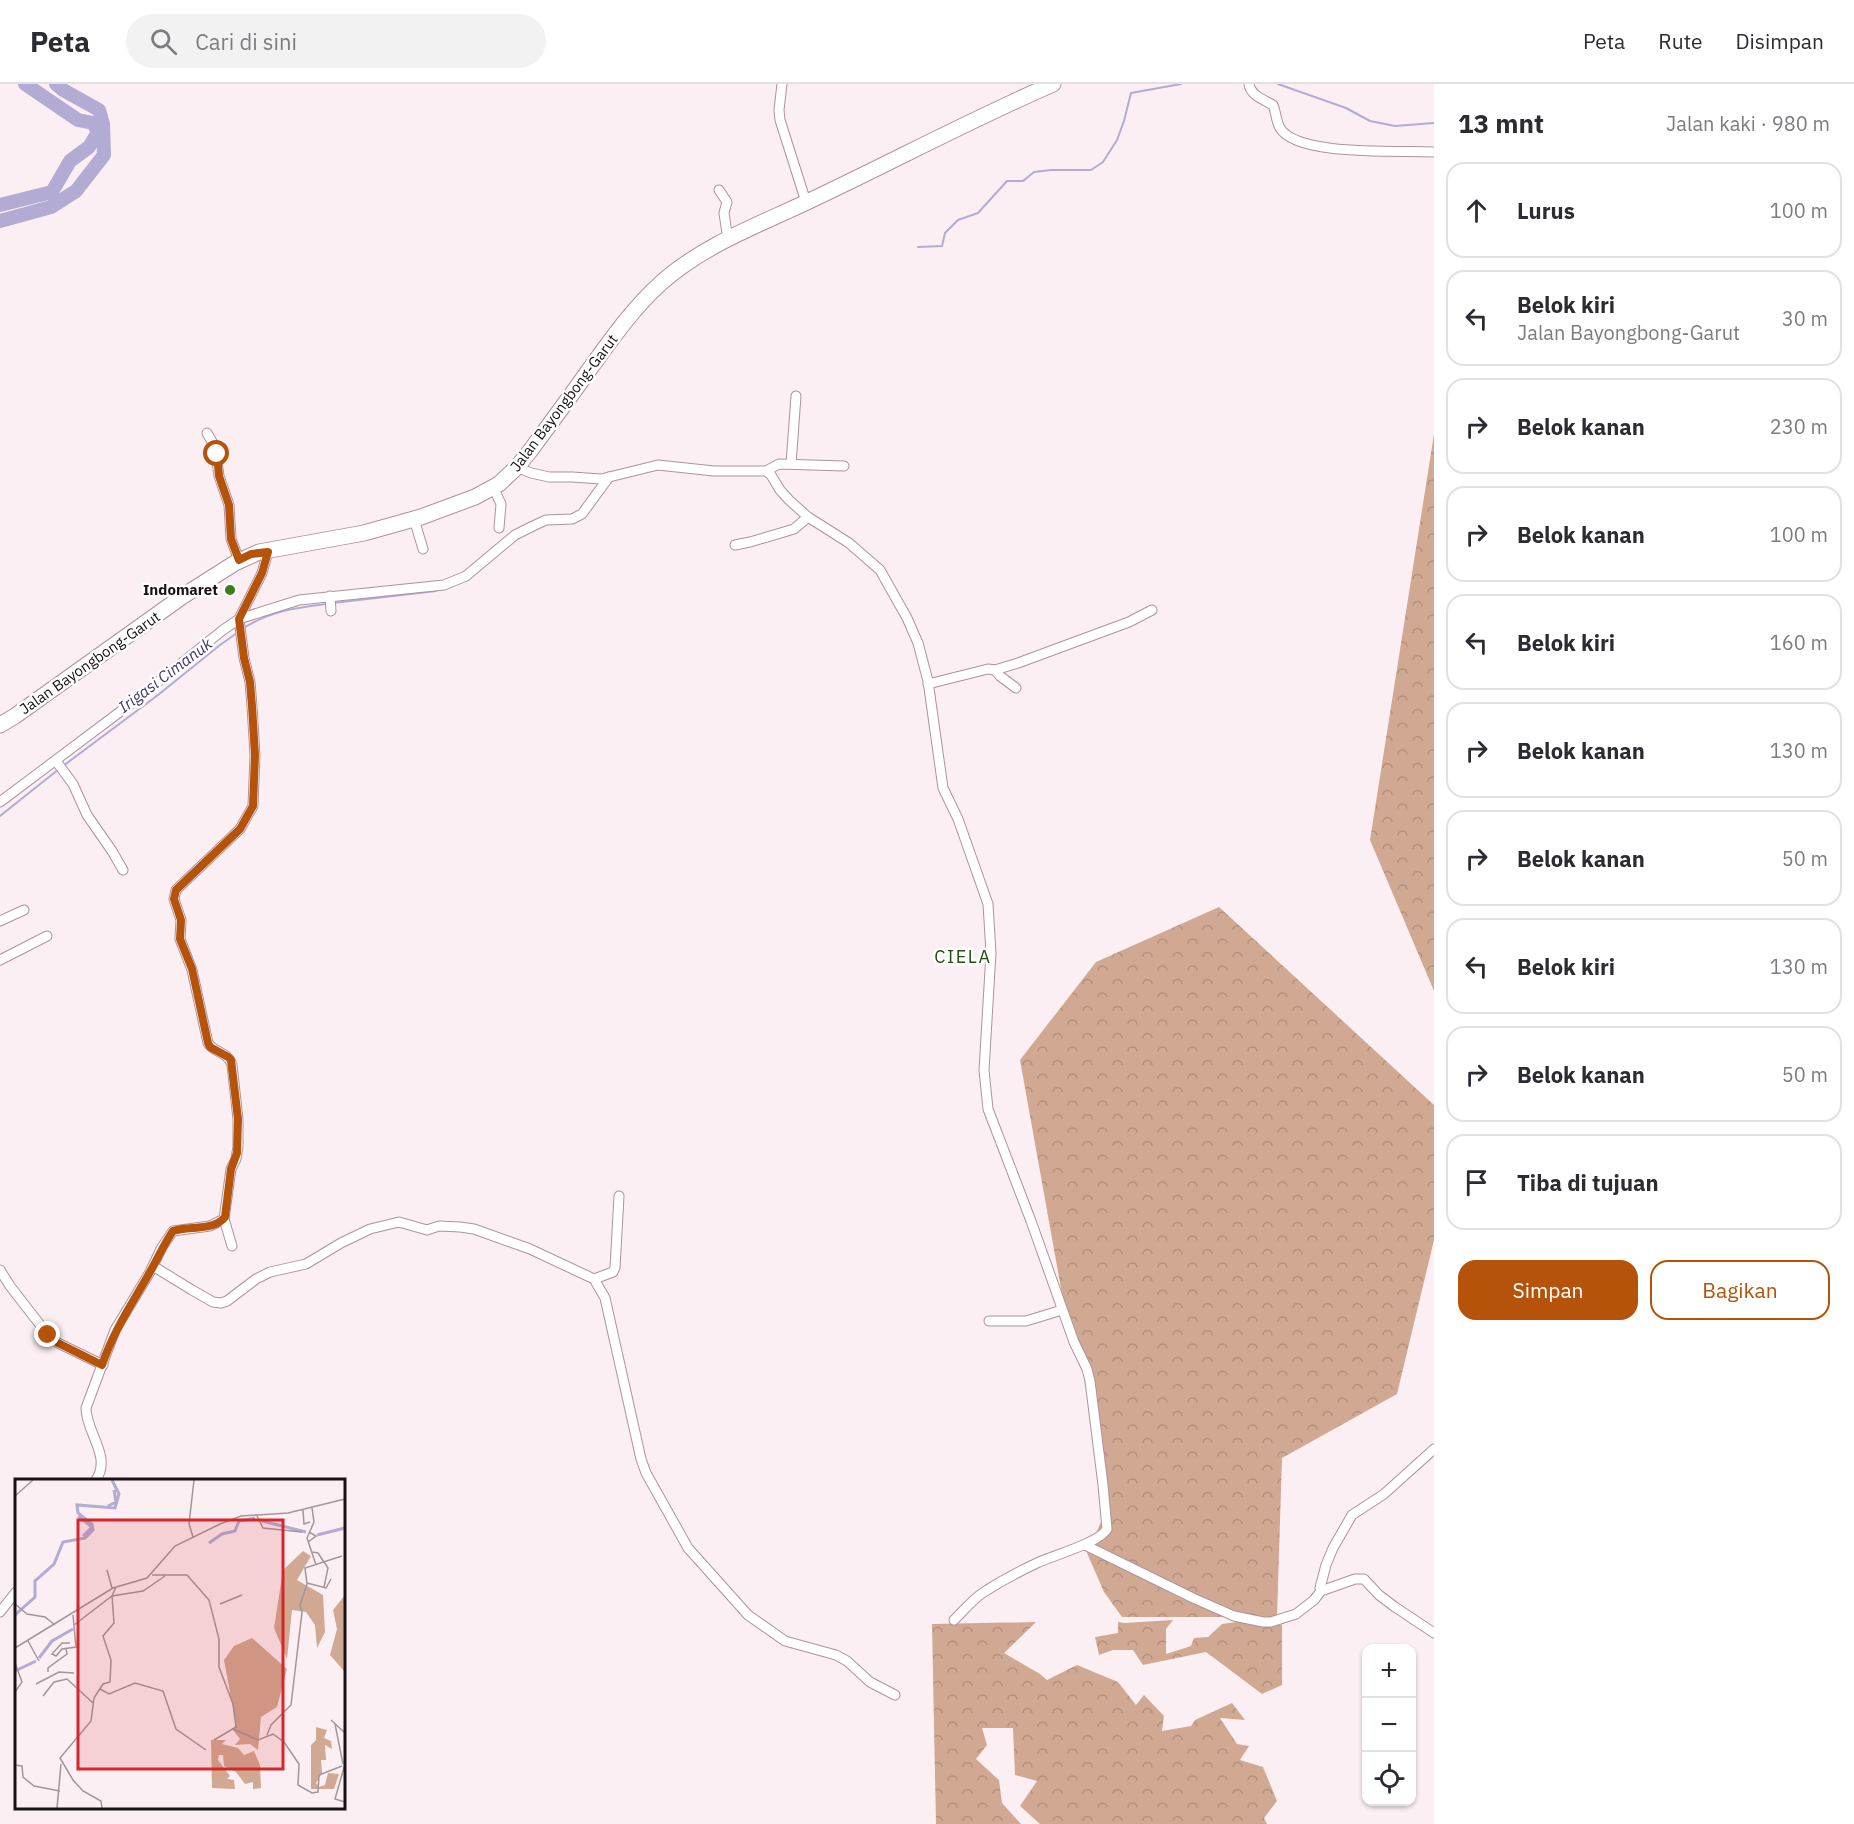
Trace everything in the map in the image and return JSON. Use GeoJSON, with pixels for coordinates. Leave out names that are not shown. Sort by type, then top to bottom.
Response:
{"type":"FeatureCollection","features":[{"type":"Feature","properties":{"kind":"main road","name":"Jalan Bayongbong-Garut"},"geometry":{"type":"LineString","coordinates":[[0,725],[183,596],[251,554],[364,533],[414,519],[475,497],[494,487],[517,467],[630,315],[675,272],[728,240],[996,109],[1053,84]]}},
{"type":"Feature","properties":{"kind":"street"},"geometry":{"type":"LineString","coordinates":[[782,84],[780,120],[806,202]]}},
{"type":"Feature","properties":{"kind":"street"},"geometry":{"type":"LineString","coordinates":[[1249,84],[1254,94],[1273,105],[1279,127],[1296,141],[1346,150],[1434,152]]}},
{"type":"Feature","properties":{"kind":"street"},"geometry":{"type":"LineString","coordinates":[[719,190],[727,202],[724,213],[728,240]]}},
{"type":"Feature","properties":{"kind":"street"},"geometry":{"type":"LineString","coordinates":[[791,464],[796,396]]}},
{"type":"Feature","properties":{"kind":"street"},"geometry":{"type":"LineString","coordinates":[[207,433],[217,454],[219,476],[229,505],[231,539],[239,560]]}},
{"type":"Feature","properties":{"kind":"street"},"geometry":{"type":"LineString","coordinates":[[517,467],[531,474],[549,477],[605,478],[658,465],[714,471],[766,471],[775,465],[791,464],[844,466]]}},
{"type":"Feature","properties":{"kind":"street"},"geometry":{"type":"LineString","coordinates":[[766,471],[784,495],[808,517],[849,543],[880,570],[918,643],[928,684],[943,788],[958,819],[988,904],[992,953],[984,1070],[988,1109],[1090,1381],[1103,1485],[1107,1529],[1105,1533],[1085,1545],[1058,1553],[1036,1563],[983,1592],[954,1620]]}},
{"type":"Feature","properties":{"kind":"street"},"geometry":{"type":"LineString","coordinates":[[0,802],[58,765],[223,630],[299,600],[330,603],[453,582],[466,576],[515,535],[546,520],[572,519],[582,514],[605,478]]}},
{"type":"Feature","properties":{"kind":"street"},"geometry":{"type":"LineString","coordinates":[[494,487],[501,504],[499,528]]}},
{"type":"Feature","properties":{"kind":"street"},"geometry":{"type":"LineString","coordinates":[[735,545],[794,529],[808,517]]}},
{"type":"Feature","properties":{"kind":"street"},"geometry":{"type":"LineString","coordinates":[[414,519],[423,549]]}},
{"type":"Feature","properties":{"kind":"street"},"geometry":{"type":"LineString","coordinates":[[232,1246],[224,1219],[231,1169],[236,1159],[238,1146],[238,1119],[232,1065],[228,1057],[210,1047],[208,1043],[192,969],[180,939],[181,920],[174,895],[176,890],[240,829],[253,806],[255,755],[250,682],[240,624],[262,573],[268,552]]}},
{"type":"Feature","properties":{"kind":"street"},"geometry":{"type":"LineString","coordinates":[[928,684],[980,670],[995,670],[1018,663],[1129,622],[1152,610]]}},
{"type":"Feature","properties":{"kind":"street"},"geometry":{"type":"LineString","coordinates":[[995,670],[1016,687]]}},
{"type":"Feature","properties":{"kind":"street"},"geometry":{"type":"LineString","coordinates":[[58,765],[73,784],[87,815],[123,870]]}},
{"type":"Feature","properties":{"kind":"street"},"geometry":{"type":"LineString","coordinates":[[0,921],[24,910]]}},
{"type":"Feature","properties":{"kind":"street"},"geometry":{"type":"LineString","coordinates":[[0,960],[47,936]]}},
{"type":"Feature","properties":{"kind":"street"},"geometry":{"type":"LineString","coordinates":[[594,1279],[613,1272],[615,1268],[619,1196]]}},
{"type":"Feature","properties":{"kind":"street"},"geometry":{"type":"LineString","coordinates":[[97,1479],[101,1473],[102,1464],[86,1418],[86,1408],[115,1330],[173,1231],[210,1226],[224,1219]]}},
{"type":"Feature","properties":{"kind":"street"},"geometry":{"type":"LineString","coordinates":[[153,1266],[213,1302],[221,1303],[270,1272],[306,1264],[370,1229],[399,1222],[427,1230],[439,1226],[474,1229],[530,1249],[594,1279],[605,1298],[641,1459],[646,1473],[688,1548],[748,1615],[785,1641],[836,1655],[847,1661],[870,1683],[895,1695]]}},
{"type":"Feature","properties":{"kind":"street"},"geometry":{"type":"LineString","coordinates":[[0,1270],[48,1335],[58,1343],[102,1365]]}},
{"type":"Feature","properties":{"kind":"street"},"geometry":{"type":"LineString","coordinates":[[989,1322],[1026,1321],[1062,1311]]}},
{"type":"Feature","properties":{"kind":"street"},"geometry":{"type":"LineString","coordinates":[[1321,1591],[1326,1565],[1352,1515],[1384,1494],[1434,1449]]}},
{"type":"Feature","properties":{"kind":"street"},"geometry":{"type":"LineString","coordinates":[[1085,1545],[1193,1598],[1244,1619],[1271,1623],[1284,1619],[1306,1606],[1321,1591],[1364,1579],[1379,1595],[1434,1633]]}},
{"type":"Feature","properties":{"kind":"street"},"geometry":{"type":"LineString","coordinates":[[0,1612],[15,1593]]}},
{"type":"Feature","properties":{"kind":"green space"},"geometry":{"type":"Polygon","coordinates":[[[1434,434],[1434,991],[1370,840],[1434,434]]]}},
{"type":"Feature","properties":{"kind":"green space"},"geometry":{"type":"Polygon","coordinates":[[[1219,907],[1434,1105],[1434,1240],[1397,1394],[1282,1458],[1277,1617],[1122,1617],[1104,1592],[1087,1553],[1106,1511],[1087,1369],[1062,1294],[1020,1060],[1096,962],[1219,907]]]}},
{"type":"Feature","properties":{"kind":"green space"},"geometry":{"type":"Polygon","coordinates":[[[1173,1620],[1166,1629],[1166,1654],[1191,1646],[1194,1638],[1208,1637],[1222,1624],[1244,1621],[1282,1625],[1282,1685],[1262,1694],[1206,1652],[1143,1665],[1133,1650],[1113,1650],[1099,1655],[1095,1637],[1118,1633],[1118,1622],[1173,1620]]]}},
{"type":"Feature","properties":{"kind":"green space"},"geometry":{"type":"Polygon","coordinates":[[[1036,1622],[1004,1653],[1047,1680],[1077,1665],[1118,1682],[1136,1705],[1144,1695],[1164,1716],[1162,1731],[1191,1726],[1195,1720],[1232,1703],[1245,1720],[1220,1718],[1237,1744],[1249,1746],[1240,1760],[1263,1767],[1277,1801],[1264,1818],[1267,1824],[1040,1824],[1020,1806],[1037,1781],[1015,1775],[1013,1728],[982,1728],[987,1745],[976,1759],[999,1780],[1002,1803],[1021,1824],[936,1824],[932,1624],[1036,1622]]]}},
{"type":"Feature","properties":{"kind":"waterway"},"geometry":{"type":"LineString","coordinates":[[0,205],[52,192],[70,161],[89,147],[98,132],[93,123],[78,120],[25,84]]}},
{"type":"Feature","properties":{"kind":"waterway"},"geometry":{"type":"LineString","coordinates":[[0,221],[51,207],[76,191],[104,155],[103,124],[99,110],[56,84]]}},
{"type":"Feature","properties":{"kind":"waterway"},"geometry":{"type":"LineString","coordinates":[[918,247],[942,246],[945,233],[958,220],[978,213],[1007,181],[1023,181],[1034,172],[1091,170],[1103,162],[1117,140],[1131,93],[1181,84]]}},
{"type":"Feature","properties":{"kind":"waterway"},"geometry":{"type":"LineString","coordinates":[[1278,84],[1346,108],[1370,121],[1395,126],[1434,123]]}},
{"type":"Feature","properties":{"kind":"waterway","name":"Irigasi Cimanuk"},"geometry":{"type":"LineString","coordinates":[[333,603],[436,591]]}},
{"type":"Feature","properties":{"kind":"waterway","name":"Irigasi Cimanuk"},"geometry":{"type":"LineString","coordinates":[[242,629],[273,614],[327,604]]}},
{"type":"Feature","properties":{"kind":"waterway","name":"Irigasi Cimanuk"},"geometry":{"type":"LineString","coordinates":[[63,766],[237,633]]}},
{"type":"Feature","properties":{"kind":"waterway","name":"Irigasi Cimanuk"},"geometry":{"type":"LineString","coordinates":[[0,816],[59,769]]}},
{"type":"Feature","properties":{"kind":"place","name":"Indomaret"},"geometry":{"type":"Point","coordinates":[230,590]}},
{"type":"Feature","properties":{"kind":"district","name":"CIELA"},"geometry":{"type":"Point","coordinates":[963,957]}},
{"type":"Feature","properties":{"kind":"route"},"geometry":{"type":"LineString","coordinates":[[48,1335],[58,1343],[102,1365],[115,1330],[173,1231],[210,1226],[222,1221],[225,1217],[231,1169],[237,1153],[239,1128],[232,1065],[228,1057],[210,1047],[208,1043],[192,969],[180,939],[181,920],[174,895],[176,890],[240,829],[253,806],[255,755],[252,706],[239,619],[262,573],[268,552],[251,554],[239,560],[231,539],[229,505],[219,476],[217,454]]}}]}
